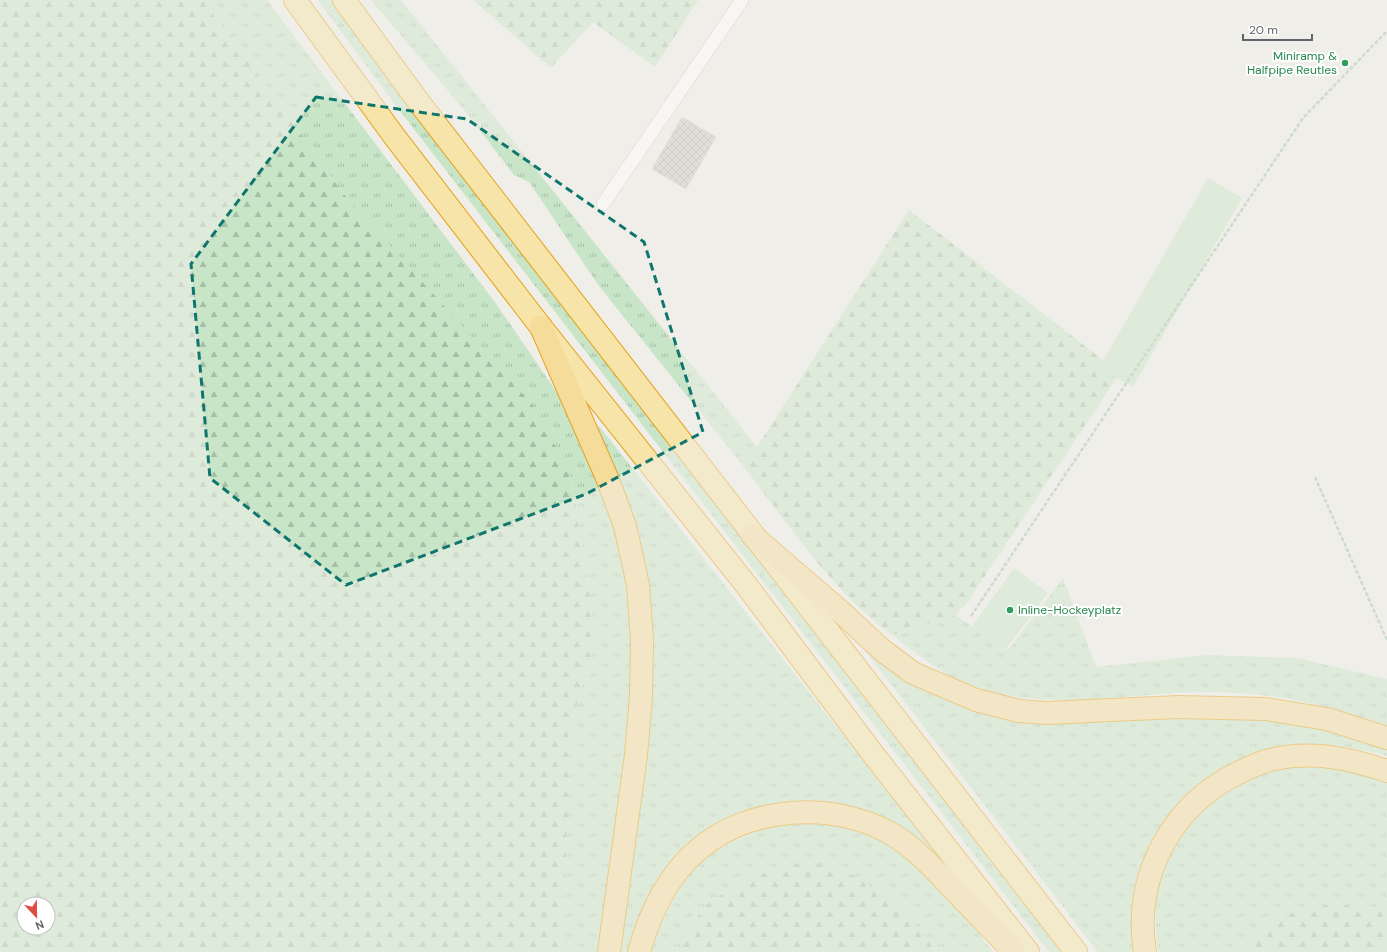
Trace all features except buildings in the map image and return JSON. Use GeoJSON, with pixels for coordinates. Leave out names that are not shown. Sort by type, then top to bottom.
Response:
{"type":"FeatureCollection","features":[{"type":"Feature","properties":{"kind":"highway"},"geometry":{"type":"LineString","coordinates":[[295,0],[390,129],[541,327],[748,586],[873,754],[1028,952]]}},
{"type":"Feature","properties":{"kind":"highway"},"geometry":{"type":"LineString","coordinates":[[344,0],[426,111],[1076,952]]}},
{"type":"Feature","properties":{"kind":"highway"},"geometry":{"type":"LineString","coordinates":[[541,327],[608,480],[625,526],[638,585],[642,640],[641,696],[636,754],[609,952]]}},
{"type":"Feature","properties":{"kind":"highway"},"geometry":{"type":"LineString","coordinates":[[753,536],[839,610],[882,650],[906,668],[933,682],[976,700],[1019,711],[1046,713],[1186,707],[1266,709],[1327,719],[1387,738]]}},
{"type":"Feature","properties":{"kind":"highway"},"geometry":{"type":"LineString","coordinates":[[1145,952],[1143,915],[1146,886],[1152,864],[1176,823],[1201,795],[1230,777],[1272,759],[1298,756],[1326,756],[1355,760],[1387,771]]}},
{"type":"Feature","properties":{"kind":"highway"},"geometry":{"type":"LineString","coordinates":[[639,952],[648,923],[659,900],[675,875],[699,849],[733,828],[749,821],[766,817],[810,812],[846,816],[862,821],[876,826],[904,842],[929,863],[1014,952]]}},
{"type":"Feature","properties":{"kind":"lane"},"geometry":{"type":"LineString","coordinates":[[603,204],[742,0]]}},
{"type":"Feature","properties":{"kind":"path"},"geometry":{"type":"LineString","coordinates":[[971,616],[1303,118],[1387,31]]}},
{"type":"Feature","properties":{"kind":"path"},"geometry":{"type":"LineString","coordinates":[[1315,477],[1387,640]]}},
{"type":"Feature","properties":{"kind":"highlighted area"},"geometry":{"type":"Polygon","coordinates":[[[316,97],[467,119],[644,242],[703,432],[586,494],[346,585],[210,478],[191,264],[316,97]]]}},
{"type":"Feature","properties":{"kind":"green space"},"geometry":{"type":"Polygon","coordinates":[[[0,0],[203,0],[342,192],[538,411],[572,480],[596,640],[573,719],[561,952],[0,952],[0,0]]]}},
{"type":"Feature","properties":{"kind":"green space"},"geometry":{"type":"Polygon","coordinates":[[[203,0],[267,0],[497,305],[560,397],[609,504],[624,568],[632,616],[634,652],[627,746],[600,952],[561,952],[573,719],[596,640],[572,480],[342,192],[203,0]]]}},
{"type":"Feature","properties":{"kind":"green space"},"geometry":{"type":"Polygon","coordinates":[[[318,0],[331,0],[1064,952],[1049,952],[390,98],[318,0]]]}},
{"type":"Feature","properties":{"kind":"green space"},"geometry":{"type":"Polygon","coordinates":[[[371,0],[401,0],[757,447],[744,467],[599,286],[529,182],[514,175],[466,112],[371,0]]]}},
{"type":"Feature","properties":{"kind":"green space"},"geometry":{"type":"Polygon","coordinates":[[[473,0],[698,0],[655,67],[593,22],[551,68],[473,0]]]}},
{"type":"Feature","properties":{"kind":"green space"},"geometry":{"type":"Polygon","coordinates":[[[1208,178],[1242,198],[1133,387],[1099,368],[1208,178]]]}},
{"type":"Feature","properties":{"kind":"green space"},"geometry":{"type":"Polygon","coordinates":[[[909,210],[1120,373],[966,604],[955,615],[892,635],[870,617],[830,578],[744,467],[909,210]]]}},
{"type":"Feature","properties":{"kind":"green space"},"geometry":{"type":"Polygon","coordinates":[[[599,426],[952,873],[913,835],[883,818],[846,805],[811,800],[774,803],[742,812],[713,829],[629,952],[618,952],[649,675],[592,432],[599,426]]]}},
{"type":"Feature","properties":{"kind":"green space","name":"Inline-Hockeyplatz"},"geometry":{"type":"Polygon","coordinates":[[[1014,568],[1048,593],[1006,649],[972,626],[1014,568]]]}},
{"type":"Feature","properties":{"kind":"green space"},"geometry":{"type":"Polygon","coordinates":[[[1063,578],[1096,667],[1207,655],[1297,658],[1387,679],[1387,727],[1310,703],[1280,697],[1249,694],[1204,692],[1173,693],[1082,700],[1022,698],[992,692],[962,682],[935,667],[892,635],[955,615],[1008,650],[1063,578]]]}},
{"type":"Feature","properties":{"kind":"green space"},"geometry":{"type":"Polygon","coordinates":[[[826,600],[964,706],[1214,714],[1313,725],[1387,748],[1387,756],[1340,746],[1309,745],[1221,771],[1194,789],[1175,809],[1139,952],[1098,952],[826,600]]]}},
{"type":"Feature","properties":{"kind":"green space"},"geometry":{"type":"Polygon","coordinates":[[[1324,765],[1387,779],[1387,909],[1336,904],[1300,907],[1266,930],[1244,952],[1158,952],[1155,904],[1156,897],[1161,873],[1171,851],[1183,831],[1199,813],[1237,784],[1259,774],[1282,767],[1324,765]]]}},
{"type":"Feature","properties":{"kind":"green space"},"geometry":{"type":"Polygon","coordinates":[[[791,821],[833,823],[861,830],[907,854],[954,900],[993,952],[937,952],[899,904],[703,907],[677,952],[649,952],[664,918],[683,882],[698,865],[730,843],[766,828],[791,821]]]}},
{"type":"Feature","properties":{"kind":"green space"},"geometry":{"type":"Polygon","coordinates":[[[810,860],[852,875],[899,904],[937,952],[677,952],[703,907],[744,879],[810,860]]]}},
{"type":"Feature","properties":{"kind":"green space"},"geometry":{"type":"Polygon","coordinates":[[[1336,904],[1387,909],[1387,952],[1244,952],[1266,930],[1300,907],[1336,904]]]}},
{"type":"Feature","properties":{"kind":"place","name":"Miniramp & Halfpipe Reutles"},"geometry":{"type":"Point","coordinates":[1345,63]}},
{"type":"Feature","properties":{"kind":"place","name":"Inline-Hockeyplatz"},"geometry":{"type":"Point","coordinates":[1010,610]}}]}
